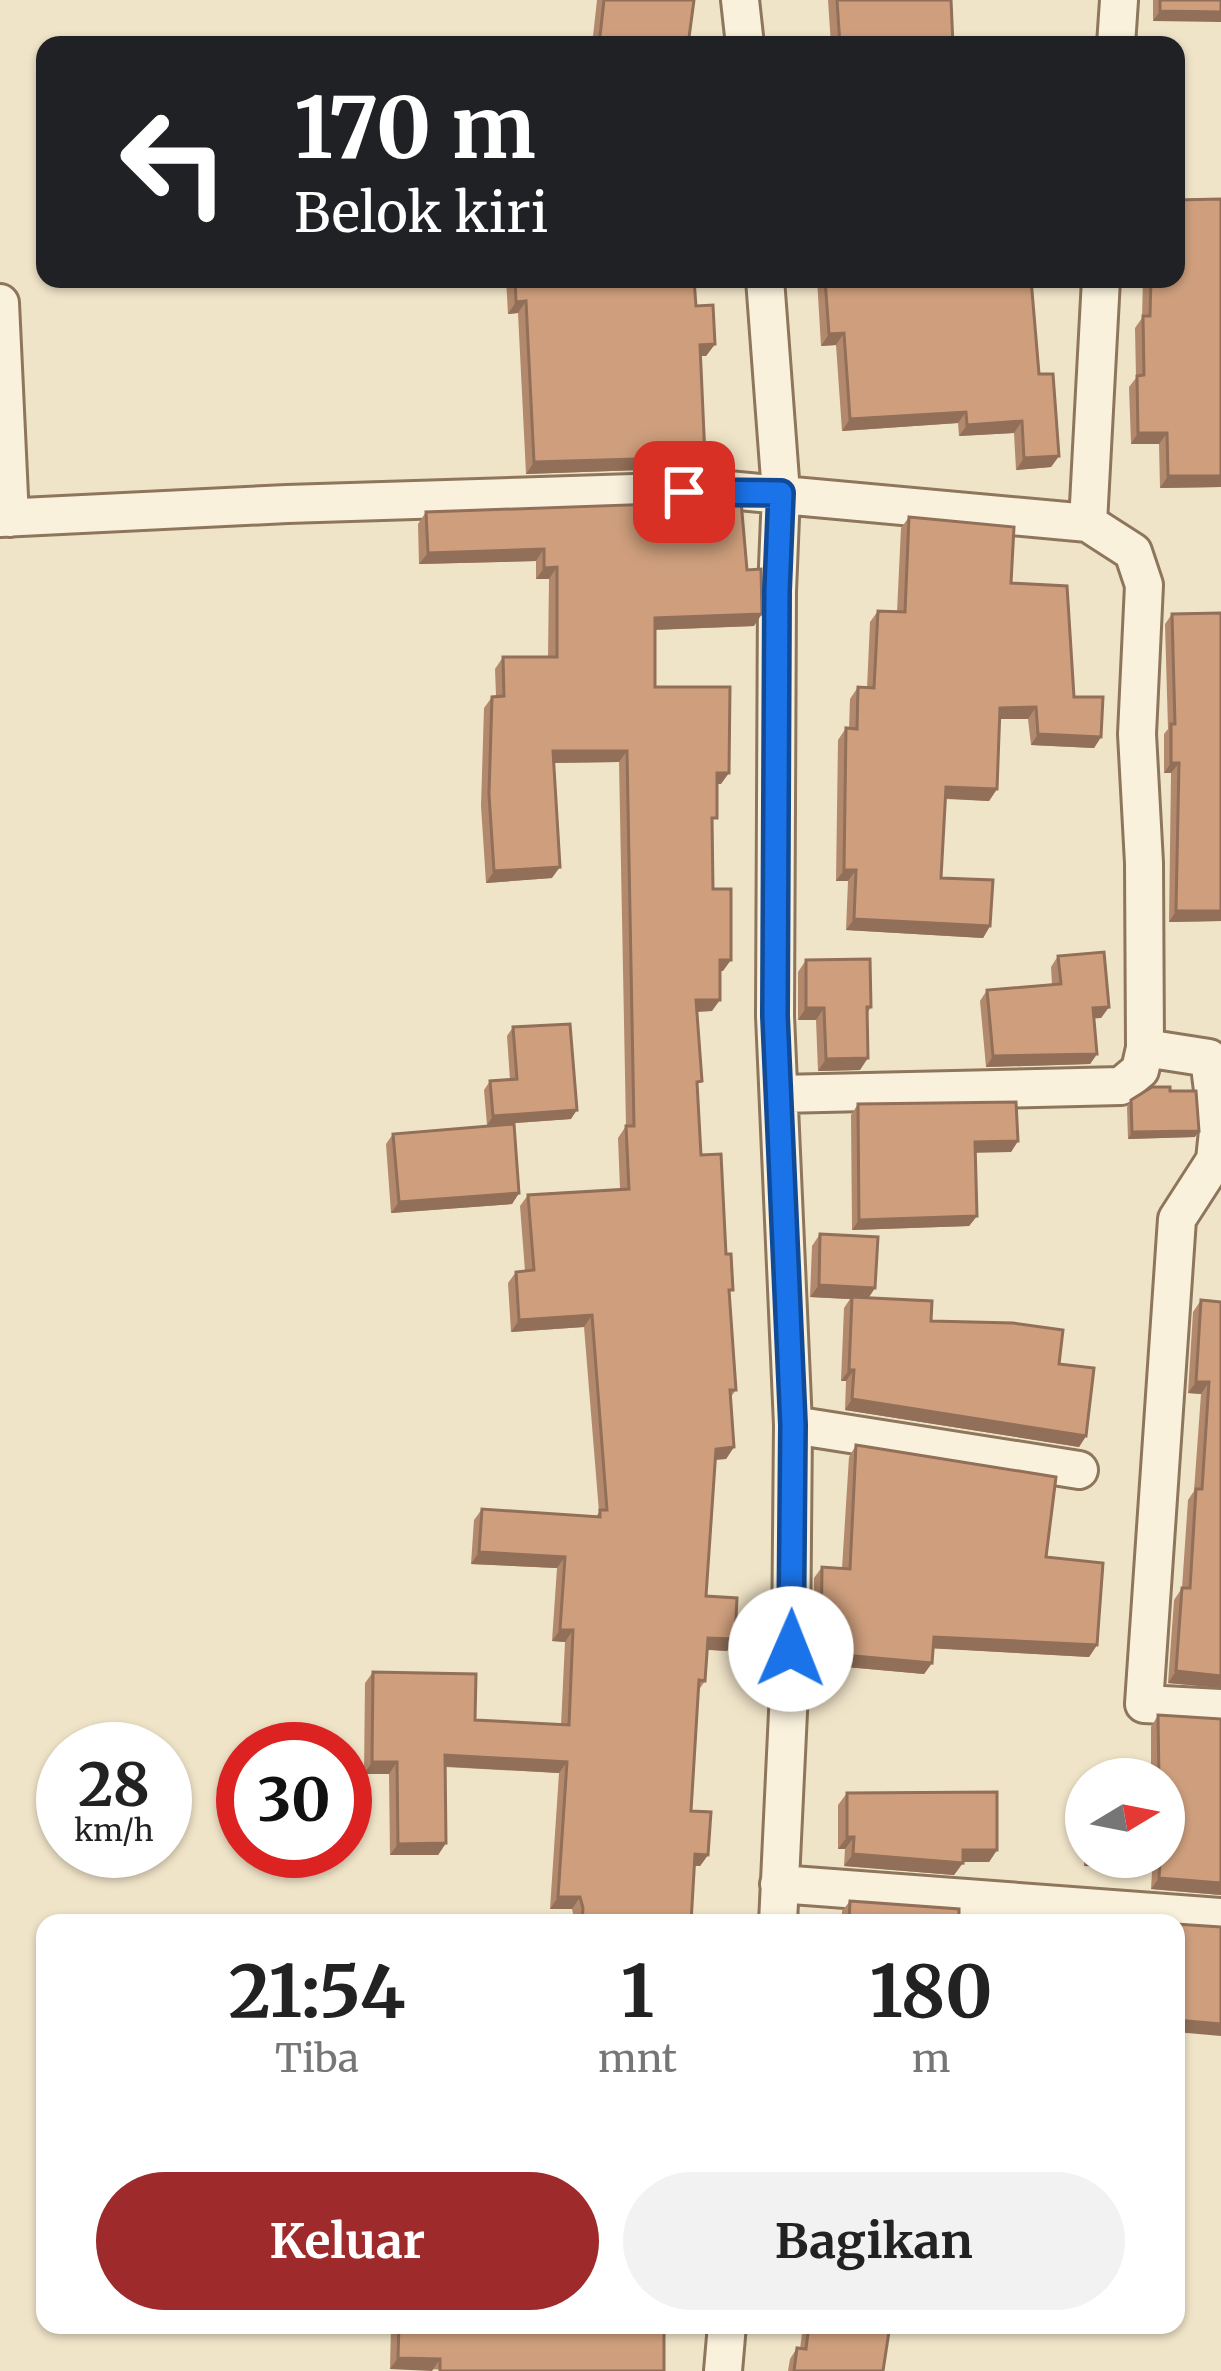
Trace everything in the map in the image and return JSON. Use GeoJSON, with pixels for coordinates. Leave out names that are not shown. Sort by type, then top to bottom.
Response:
{"type":"FeatureCollection","features":[{"type":"Feature","properties":{"kind":"street"},"geometry":{"type":"LineString","coordinates":[[740,0],[744,36]]}},
{"type":"Feature","properties":{"kind":"street"},"geometry":{"type":"LineString","coordinates":[[1117,36],[1119,0]]}},
{"type":"Feature","properties":{"kind":"street"},"geometry":{"type":"LineString","coordinates":[[766,288],[781,493],[775,1016],[793,1425],[791,1649],[778,1914]]}},
{"type":"Feature","properties":{"kind":"street"},"geometry":{"type":"LineString","coordinates":[[1088,523],[1101,288]]}},
{"type":"Feature","properties":{"kind":"street"},"geometry":{"type":"LineString","coordinates":[[0,303],[5,518],[728,490],[1088,523],[1132,552],[1144,585],[1137,734],[1144,863],[1145,1048],[1140,1070],[1121,1086],[780,1094]]}},
{"type":"Feature","properties":{"kind":"street"},"geometry":{"type":"LineString","coordinates":[[1145,1048],[1209,1058],[1218,1131],[1215,1160],[1177,1219],[1144,1704],[1221,1708]]}},
{"type":"Feature","properties":{"kind":"street"},"geometry":{"type":"LineString","coordinates":[[793,1425],[1079,1470]]}},
{"type":"Feature","properties":{"kind":"street"},"geometry":{"type":"LineString","coordinates":[[778,1884],[1181,1914]]}},
{"type":"Feature","properties":{"kind":"street"},"geometry":{"type":"LineString","coordinates":[[1185,1914],[1221,1917]]}},
{"type":"Feature","properties":{"kind":"street"},"geometry":{"type":"LineString","coordinates":[[723,2371],[726,2334]]}},
{"type":"Feature","properties":{"kind":"building"},"geometry":{"type":"Polygon","coordinates":[[[604,0],[694,0],[689,36],[600,36],[604,0]]]}},
{"type":"Feature","properties":{"kind":"building"},"geometry":{"type":"Polygon","coordinates":[[[837,0],[951,0],[953,36],[839,36],[837,0]]]}},
{"type":"Feature","properties":{"kind":"building"},"geometry":{"type":"Polygon","coordinates":[[[1160,0],[1221,0],[1221,12],[1160,11],[1160,0]]]}},
{"type":"Feature","properties":{"kind":"building"},"geometry":{"type":"Polygon","coordinates":[[[1221,199],[1221,476],[1168,476],[1167,433],[1138,433],[1143,316],[1150,316],[1151,288],[1185,288],[1185,200],[1221,199]]]}},
{"type":"Feature","properties":{"kind":"building"},"geometry":{"type":"Polygon","coordinates":[[[515,288],[695,288],[696,306],[713,305],[715,344],[700,345],[705,457],[534,462],[526,301],[516,302],[515,288]]]}},
{"type":"Feature","properties":{"kind":"building"},"geometry":{"type":"Polygon","coordinates":[[[826,288],[1032,288],[1039,374],[1053,374],[1059,456],[1024,458],[1022,421],[967,425],[966,412],[850,419],[844,333],[829,334],[826,288]]]}},
{"type":"Feature","properties":{"kind":"building"},"geometry":{"type":"Polygon","coordinates":[[[741,501],[747,570],[761,569],[762,614],[655,618],[655,687],[730,687],[729,773],[717,773],[717,818],[712,818],[713,889],[731,889],[731,960],[720,960],[720,1000],[696,1000],[701,1155],[721,1154],[726,1254],[731,1254],[736,1390],[730,1390],[734,1447],[716,1449],[706,1596],[737,1598],[735,1639],[708,1638],[705,1681],[699,1680],[691,1811],[711,1812],[708,1855],[695,1854],[692,1914],[583,1914],[580,1897],[558,1897],[567,1762],[445,1755],[446,1843],[398,1844],[397,1762],[372,1762],[373,1672],[476,1674],[475,1720],[569,1725],[573,1630],[560,1630],[565,1557],[479,1552],[482,1509],[600,1517],[600,1510],[607,1510],[592,1315],[519,1320],[516,1272],[534,1270],[528,1195],[629,1189],[626,1126],[634,1126],[627,751],[553,751],[560,867],[494,871],[489,794],[492,697],[504,696],[503,657],[557,657],[557,567],[544,568],[544,549],[428,553],[426,512],[741,501]]]}},
{"type":"Feature","properties":{"kind":"building"},"geometry":{"type":"Polygon","coordinates":[[[909,517],[1014,527],[1011,583],[1067,586],[1074,697],[1103,697],[1101,737],[1038,734],[1036,707],[1000,708],[997,789],[946,787],[941,878],[993,880],[990,926],[854,919],[856,870],[844,870],[846,728],[857,729],[858,687],[874,688],[878,611],[905,612],[909,517]]]}},
{"type":"Feature","properties":{"kind":"building"},"geometry":{"type":"Polygon","coordinates":[[[1221,613],[1221,911],[1176,911],[1179,763],[1171,763],[1171,724],[1175,724],[1172,614],[1221,613]]]}},
{"type":"Feature","properties":{"kind":"building"},"geometry":{"type":"Polygon","coordinates":[[[1104,952],[1109,1007],[1093,1008],[1097,1054],[993,1056],[987,990],[1061,984],[1058,956],[1104,952]]]}},
{"type":"Feature","properties":{"kind":"building"},"geometry":{"type":"Polygon","coordinates":[[[870,959],[868,1058],[826,1059],[824,1008],[806,1008],[806,960],[870,959]]]}},
{"type":"Feature","properties":{"kind":"building"},"geometry":{"type":"Polygon","coordinates":[[[570,1024],[577,1110],[493,1116],[490,1081],[517,1079],[513,1027],[570,1024]]]}},
{"type":"Feature","properties":{"kind":"building"},"geometry":{"type":"Polygon","coordinates":[[[1152,1087],[1196,1091],[1199,1131],[1132,1132],[1131,1100],[1152,1087]]]}},
{"type":"Feature","properties":{"kind":"building"},"geometry":{"type":"Polygon","coordinates":[[[1016,1102],[1018,1141],[975,1142],[977,1216],[859,1220],[858,1104],[1016,1102]]]}},
{"type":"Feature","properties":{"kind":"building"},"geometry":{"type":"Polygon","coordinates":[[[514,1124],[519,1193],[399,1202],[393,1134],[514,1124]]]}},
{"type":"Feature","properties":{"kind":"building"},"geometry":{"type":"Polygon","coordinates":[[[820,1234],[878,1237],[875,1288],[819,1285],[820,1234]]]}},
{"type":"Feature","properties":{"kind":"building"},"geometry":{"type":"Polygon","coordinates":[[[852,1297],[932,1301],[931,1321],[1063,1330],[1059,1364],[1094,1368],[1086,1436],[852,1399],[852,1297]]]}},
{"type":"Feature","properties":{"kind":"building"},"geometry":{"type":"Polygon","coordinates":[[[1201,1300],[1221,1302],[1221,1676],[1176,1671],[1182,1588],[1190,1588],[1196,1489],[1202,1489],[1209,1382],[1196,1382],[1201,1300]]]}},
{"type":"Feature","properties":{"kind":"building"},"geometry":{"type":"Polygon","coordinates":[[[856,1445],[1056,1477],[1046,1557],[1103,1563],[1097,1645],[934,1637],[932,1663],[821,1653],[822,1567],[850,1569],[856,1445]]]}},
{"type":"Feature","properties":{"kind":"building"},"geometry":{"type":"Polygon","coordinates":[[[1158,1715],[1221,1719],[1221,1883],[1159,1878],[1185,1878],[1185,1758],[1159,1758],[1158,1715]]]}},
{"type":"Feature","properties":{"kind":"building"},"geometry":{"type":"Polygon","coordinates":[[[997,1792],[997,1850],[963,1850],[963,1863],[853,1854],[854,1837],[847,1837],[847,1793],[997,1792]]]}},
{"type":"Feature","properties":{"kind":"building"},"geometry":{"type":"Polygon","coordinates":[[[850,1901],[959,1909],[959,1914],[849,1914],[850,1901]]]}},
{"type":"Feature","properties":{"kind":"building"},"geometry":{"type":"Polygon","coordinates":[[[1185,1925],[1221,1927],[1221,2024],[1185,2021],[1185,1925]]]}},
{"type":"Feature","properties":{"kind":"building"},"geometry":{"type":"Polygon","coordinates":[[[399,2334],[664,2334],[664,2371],[440,2371],[440,2359],[398,2358],[399,2334]]]}},
{"type":"Feature","properties":{"kind":"building"},"geometry":{"type":"Polygon","coordinates":[[[808,2334],[889,2334],[883,2371],[794,2371],[797,2348],[806,2349],[808,2334]]]}},
{"type":"Feature","properties":{"kind":"route"},"geometry":{"type":"LineString","coordinates":[[684,492],[781,493],[775,1016],[793,1425],[791,1649]]}}]}
